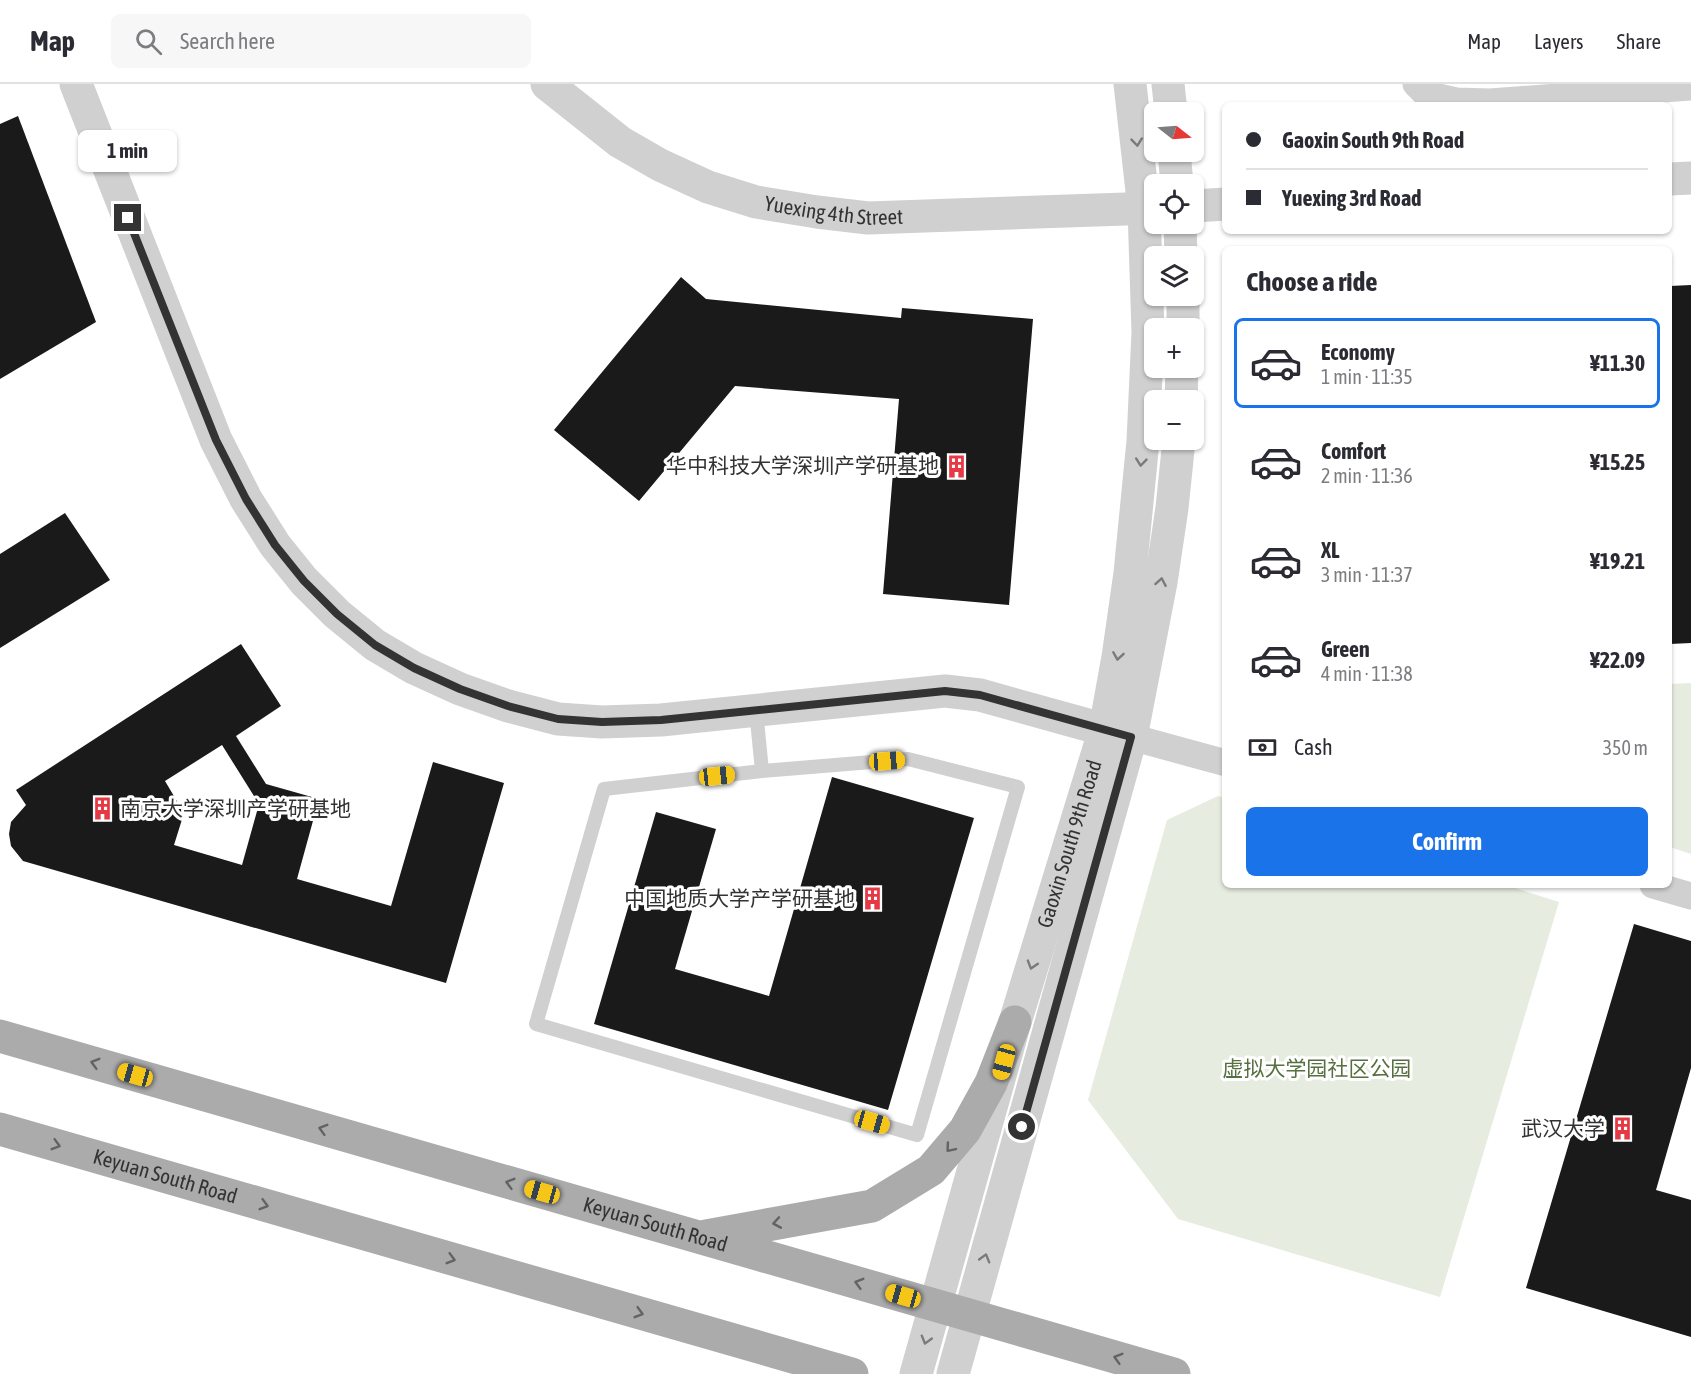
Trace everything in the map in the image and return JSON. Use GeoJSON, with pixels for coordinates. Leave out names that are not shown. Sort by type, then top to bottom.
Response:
{"type":"FeatureCollection","features":[{"type":"Feature","properties":{"kind":"main road"},"geometry":{"type":"LineString","coordinates":[[699,1237],[872,1206],[931,1170],[965,1130],[991,1083],[1015,1022]]}},
{"type":"Feature","properties":{"kind":"main road","name":"Keyuan South Road"},"geometry":{"type":"LineString","coordinates":[[0,1036],[1174,1374]]}},
{"type":"Feature","properties":{"kind":"main road","name":"Keyuan South Road"},"geometry":{"type":"LineString","coordinates":[[0,1129],[852,1374]]}},
{"type":"Feature","properties":{"kind":"street"},"geometry":{"type":"LineString","coordinates":[[76,84],[216,440],[246,499],[275,545],[304,581],[337,614],[375,645],[442,681],[508,706],[558,719],[602,722],[661,720],[945,691],[980,695],[1222,762]]}},
{"type":"Feature","properties":{"kind":"street","name":"Yuexing 4th Street"},"geometry":{"type":"LineString","coordinates":[[547,84],[620,142],[660,165],[708,187],[756,202],[868,218],[1144,208]]}},
{"type":"Feature","properties":{"kind":"street","name":"Gaoxin South 9th Road"},"geometry":{"type":"LineString","coordinates":[[1130,84],[1145,174]]}},
{"type":"Feature","properties":{"kind":"street"},"geometry":{"type":"LineString","coordinates":[[1168,84],[1170,102]]}},
{"type":"Feature","properties":{"kind":"street"},"geometry":{"type":"LineString","coordinates":[[1416,84],[1426,94],[1456,101],[1490,102],[1691,87]]}},
{"type":"Feature","properties":{"kind":"street"},"geometry":{"type":"LineString","coordinates":[[1672,179],[1691,178]]}},
{"type":"Feature","properties":{"kind":"street"},"geometry":{"type":"LineString","coordinates":[[1204,205],[1222,204]]}},
{"type":"Feature","properties":{"kind":"street","name":"Gaoxin South 9th Road"},"geometry":{"type":"LineString","coordinates":[[916,1374],[1015,1022],[1118,733],[1118,657],[1130,573],[1143,441],[1150,234]]}},
{"type":"Feature","properties":{"kind":"street","name":"Gaoxin South 9th Road"},"geometry":{"type":"LineString","coordinates":[[953,1374],[1118,733],[1161,582],[1178,450]]}},
{"type":"Feature","properties":{"kind":"street"},"geometry":{"type":"LineString","coordinates":[[1663,888],[1691,896]]}},
{"type":"Feature","properties":{"kind":"lane"},"geometry":{"type":"LineString","coordinates":[[756,710],[762,771]]}},
{"type":"Feature","properties":{"kind":"lane"},"geometry":{"type":"LineString","coordinates":[[908,759],[1018,787],[916,1135],[536,1024],[604,789],[762,771],[908,759]]}},
{"type":"Feature","properties":{"kind":"green space"},"geometry":{"type":"Polygon","coordinates":[[[1691,683],[1691,854],[1672,848],[1672,684],[1691,683]]]}},
{"type":"Feature","properties":{"kind":"green space","name":"虚拟大学园社区公园"},"geometry":{"type":"Polygon","coordinates":[[[1218,796],[1222,797],[1222,888],[1515,888],[1559,902],[1440,1297],[1178,1219],[1088,1100],[1167,820],[1218,796]]]}},
{"type":"Feature","properties":{"kind":"building"},"geometry":{"type":"Polygon","coordinates":[[[18,116],[96,322],[0,379],[0,124],[18,116]]]}},
{"type":"Feature","properties":{"kind":"building","name":"华中科技大学深圳产学研基地"},"geometry":{"type":"Polygon","coordinates":[[[681,277],[706,299],[901,318],[902,308],[1033,319],[1009,605],[883,594],[899,399],[735,386],[639,501],[554,430],[681,277]]]}},
{"type":"Feature","properties":{"kind":"building"},"geometry":{"type":"Polygon","coordinates":[[[1691,285],[1691,643],[1672,644],[1672,286],[1691,285]]]}},
{"type":"Feature","properties":{"kind":"building"},"geometry":{"type":"Polygon","coordinates":[[[65,513],[110,580],[0,648],[0,554],[65,513]]]}},
{"type":"Feature","properties":{"kind":"building","name":"南京大学深圳产学研基地"},"geometry":{"type":"Polygon","coordinates":[[[241,644],[281,706],[236,736],[266,784],[319,799],[297,879],[391,906],[433,762],[504,783],[446,983],[23,861],[11,846],[9,834],[11,822],[26,805],[16,790],[241,644]],[[222,745],[165,781],[184,813],[174,845],[242,865],[259,804],[222,745]]]}},
{"type":"Feature","properties":{"kind":"building","name":"中国地质大学产学研基地"},"geometry":{"type":"Polygon","coordinates":[[[832,777],[974,818],[888,1110],[594,1024],[656,812],[716,829],[675,969],[769,996],[832,777]]]}},
{"type":"Feature","properties":{"kind":"building","name":"武汉大学"},"geometry":{"type":"Polygon","coordinates":[[[1634,924],[1691,941],[1691,1068],[1656,1190],[1691,1200],[1691,1337],[1526,1288],[1634,924]]]}},
{"type":"Feature","properties":{"kind":"place","name":"华中科技大学深圳产学研基地"},"geometry":{"type":"Point","coordinates":[957,466]}},
{"type":"Feature","properties":{"kind":"place","name":"南京大学深圳产学研基地"},"geometry":{"type":"Point","coordinates":[102,809]}},
{"type":"Feature","properties":{"kind":"place","name":"中国地质大学产学研基地"},"geometry":{"type":"Point","coordinates":[873,899]}},
{"type":"Feature","properties":{"kind":"place","name":"武汉大学"},"geometry":{"type":"Point","coordinates":[1623,1129]}},
{"type":"Feature","properties":{"kind":"route"},"geometry":{"type":"LineString","coordinates":[[128,218],[216,440],[246,499],[275,545],[304,581],[337,614],[375,645],[414,668],[460,689],[508,706],[558,719],[602,722],[661,720],[945,691],[980,695],[1131,737],[1022,1127]]}}]}
